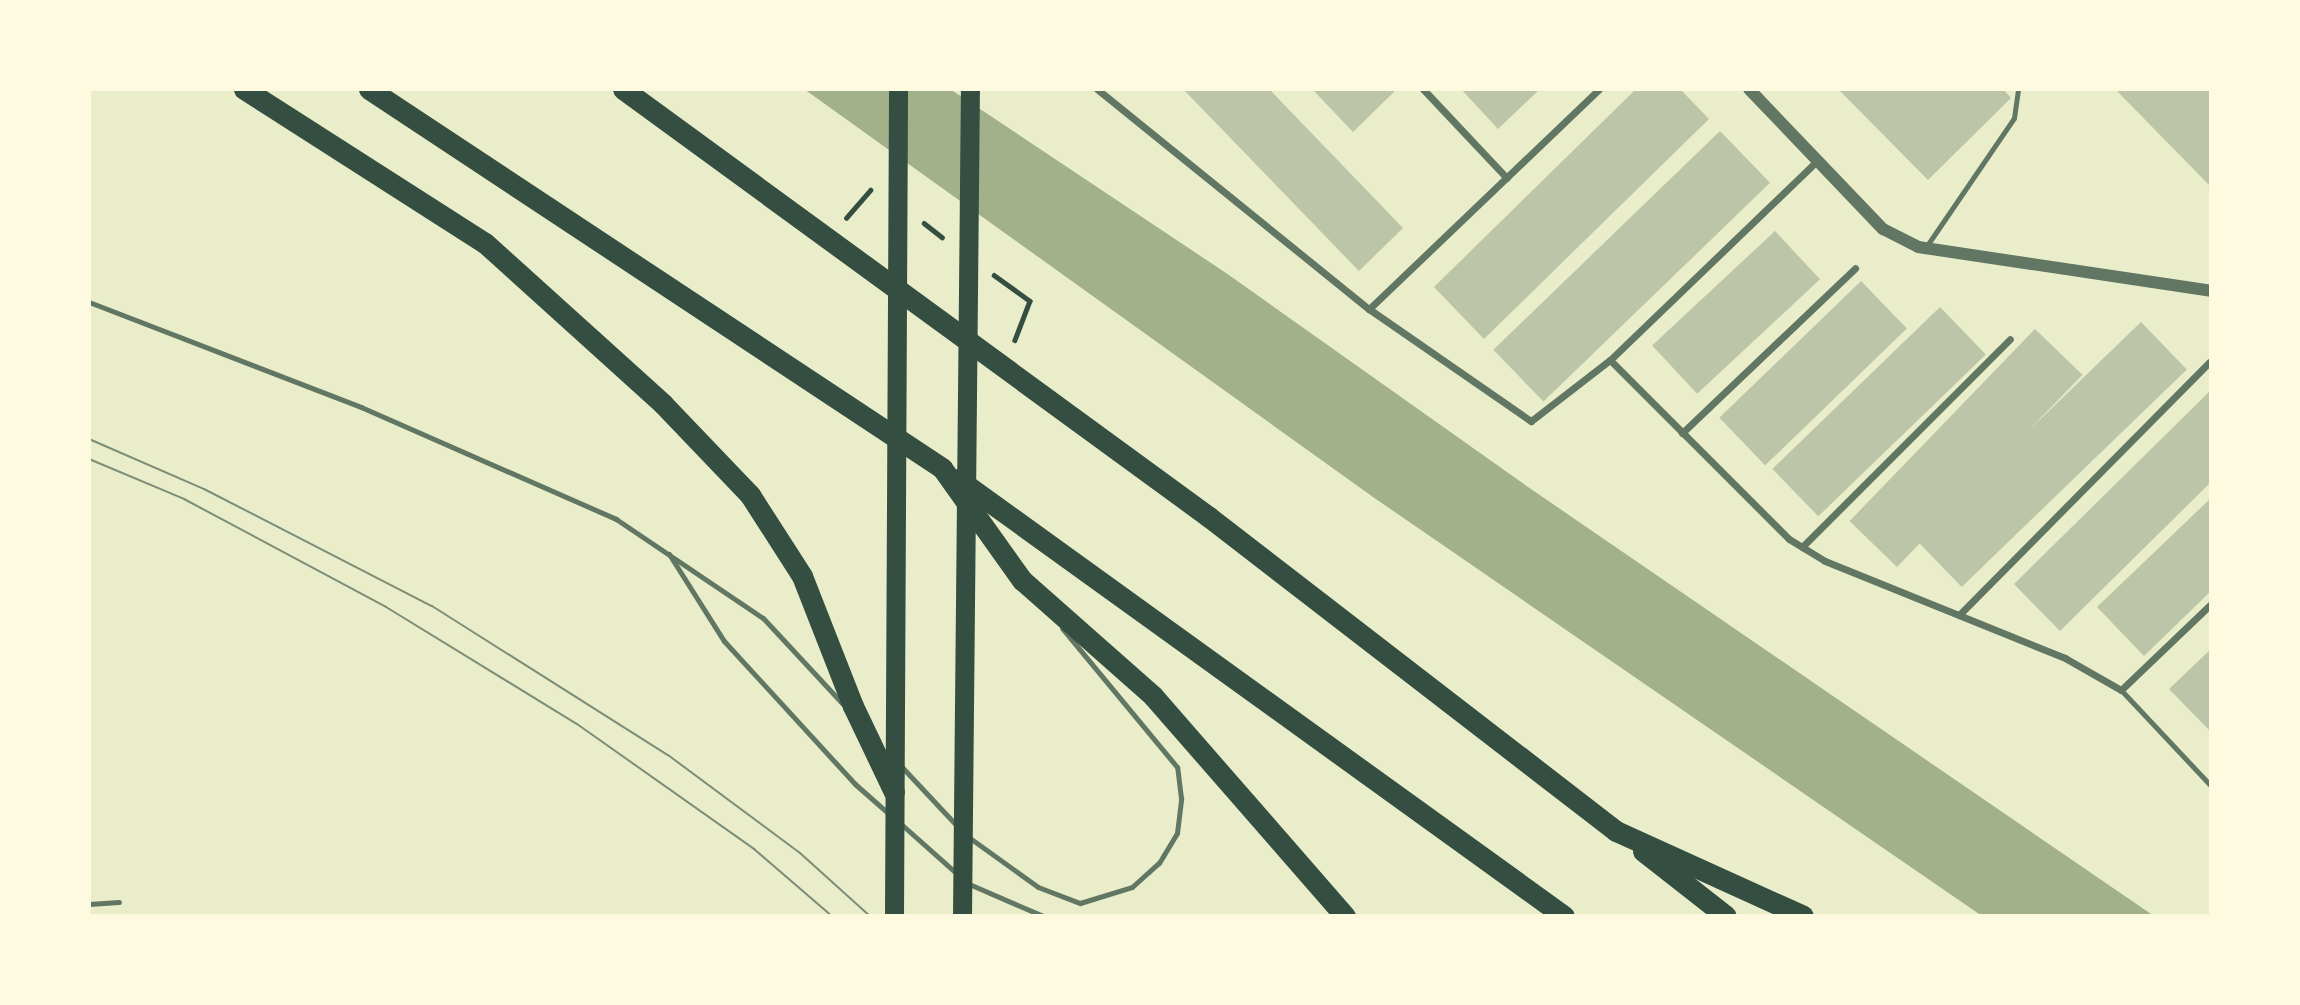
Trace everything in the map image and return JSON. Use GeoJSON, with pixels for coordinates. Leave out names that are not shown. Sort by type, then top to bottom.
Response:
{"type":"FeatureCollection","features":[{"type":"Feature","properties":{"kind":"highway"},"geometry":{"type":"LineString","coordinates":[[244,89],[485,243],[663,404],[750,495],[802,576],[853,706],[894,792]]}},
{"type":"Feature","properties":{"kind":"highway"},"geometry":{"type":"LineString","coordinates":[[369,89],[942,468],[1564,916]]}},
{"type":"Feature","properties":{"kind":"highway"},"geometry":{"type":"LineString","coordinates":[[624,89],[1199,509],[1726,916]]}},
{"type":"Feature","properties":{"kind":"highway"},"geometry":{"type":"LineString","coordinates":[[894,916],[898,89]]}},
{"type":"Feature","properties":{"kind":"highway"},"geometry":{"type":"LineString","coordinates":[[962,916],[970,89]]}},
{"type":"Feature","properties":{"kind":"highway"},"geometry":{"type":"LineString","coordinates":[[942,468],[1022,580],[1153,696],[1345,916]]}},
{"type":"Feature","properties":{"kind":"highway"},"geometry":{"type":"LineString","coordinates":[[1616,831],[1803,916]]}},
{"type":"Feature","properties":{"kind":"street"},"geometry":{"type":"LineString","coordinates":[[1097,89],[1369,309],[1531,421],[1610,360],[1817,161]]}},
{"type":"Feature","properties":{"kind":"street"},"geometry":{"type":"LineString","coordinates":[[1423,89],[1507,178]]}},
{"type":"Feature","properties":{"kind":"street"},"geometry":{"type":"LineString","coordinates":[[1369,309],[1599,89]]}},
{"type":"Feature","properties":{"kind":"street"},"geometry":{"type":"LineString","coordinates":[[1749,89],[1883,229],[1925,249],[2211,291]]}},
{"type":"Feature","properties":{"kind":"street"},"geometry":{"type":"LineString","coordinates":[[1682,433],[1855,268]]}},
{"type":"Feature","properties":{"kind":"street"},"geometry":{"type":"LineString","coordinates":[[1802,547],[2010,339]]}},
{"type":"Feature","properties":{"kind":"street"},"geometry":{"type":"LineString","coordinates":[[1610,360],[1763,516],[1802,547],[1825,561],[2066,658],[2120,690],[2211,604]]}},
{"type":"Feature","properties":{"kind":"street"},"geometry":{"type":"LineString","coordinates":[[1959,615],[2209,362]]}},
{"type":"Feature","properties":{"kind":"lane"},"geometry":{"type":"LineString","coordinates":[[1925,249],[2014,118],[2018,89]]}},
{"type":"Feature","properties":{"kind":"lane"},"geometry":{"type":"LineString","coordinates":[[89,302],[361,407],[616,519],[763,618],[967,836],[1038,887],[1080,903],[1132,887],[1160,863],[1177,833],[1181,798],[1177,766],[1022,580]]}},
{"type":"Feature","properties":{"kind":"lane"},"geometry":{"type":"LineString","coordinates":[[667,552],[724,641],[855,784],[975,890],[1043,916]]}},
{"type":"Feature","properties":{"kind":"lane"},"geometry":{"type":"LineString","coordinates":[[2120,690],[2211,786]]}},
{"type":"Feature","properties":{"kind":"lane"},"geometry":{"type":"LineString","coordinates":[[89,904],[119,902]]}},
{"type":"Feature","properties":{"kind":"shaded area"},"geometry":{"type":"Polygon","coordinates":[[[804,89],[950,89],[1226,273],[1528,487],[2154,916],[1982,916],[1373,497],[804,89]]]}},
{"type":"Feature","properties":{"kind":"building"},"geometry":{"type":"Polygon","coordinates":[[[1183,89],[1269,89],[1403,228],[1359,271],[1183,89]]]}},
{"type":"Feature","properties":{"kind":"building"},"geometry":{"type":"Polygon","coordinates":[[[1312,89],[1397,89],[1353,132],[1312,89]]]}},
{"type":"Feature","properties":{"kind":"building"},"geometry":{"type":"Polygon","coordinates":[[[1461,89],[1540,89],[1498,129],[1461,89]]]}},
{"type":"Feature","properties":{"kind":"building"},"geometry":{"type":"Polygon","coordinates":[[[1636,89],[1680,89],[1709,119],[1484,339],[1434,287],[1636,89]]]}},
{"type":"Feature","properties":{"kind":"building"},"geometry":{"type":"Polygon","coordinates":[[[1838,89],[2003,89],[2011,98],[1928,180],[1838,89]]]}},
{"type":"Feature","properties":{"kind":"building"},"geometry":{"type":"Polygon","coordinates":[[[2115,89],[2211,89],[2211,187],[2115,89]]]}},
{"type":"Feature","properties":{"kind":"building"},"geometry":{"type":"Polygon","coordinates":[[[1720,131],[1770,183],[1543,402],[1493,350],[1720,131]]]}},
{"type":"Feature","properties":{"kind":"building"},"geometry":{"type":"Polygon","coordinates":[[[1775,231],[1820,279],[1697,394],[1652,346],[1775,231]]]}},
{"type":"Feature","properties":{"kind":"building"},"geometry":{"type":"Polygon","coordinates":[[[1861,281],[1907,328],[1765,465],[1719,418],[1861,281]]]}},
{"type":"Feature","properties":{"kind":"building"},"geometry":{"type":"Polygon","coordinates":[[[1940,307],[1986,354],[1818,516],[1772,469],[1940,307]]]}},
{"type":"Feature","properties":{"kind":"building"},"geometry":{"type":"Polygon","coordinates":[[[2141,322],[2187,369],[1962,587],[1916,539],[2141,322]]]}},
{"type":"Feature","properties":{"kind":"building"},"geometry":{"type":"Polygon","coordinates":[[[2035,329],[2082,375],[1897,567],[1850,521],[2035,329]]]}},
{"type":"Feature","properties":{"kind":"building"},"geometry":{"type":"Polygon","coordinates":[[[2211,390],[2211,482],[2060,631],[2014,584],[2211,390]]]}},
{"type":"Feature","properties":{"kind":"building"},"geometry":{"type":"Polygon","coordinates":[[[2211,498],[2211,591],[2144,656],[2097,607],[2211,498]]]}},
{"type":"Feature","properties":{"kind":"building"},"geometry":{"type":"Polygon","coordinates":[[[2211,649],[2211,732],[2169,689],[2211,649]]]}},
{"type":"Feature","properties":{"kind":"tram line"},"geometry":{"type":"LineString","coordinates":[[89,439],[204,489],[432,606],[668,755],[800,853],[870,916]]}},
{"type":"Feature","properties":{"kind":"tram line"},"geometry":{"type":"LineString","coordinates":[[89,459],[184,499],[386,607],[577,724],[754,849],[832,916]]}}]}
